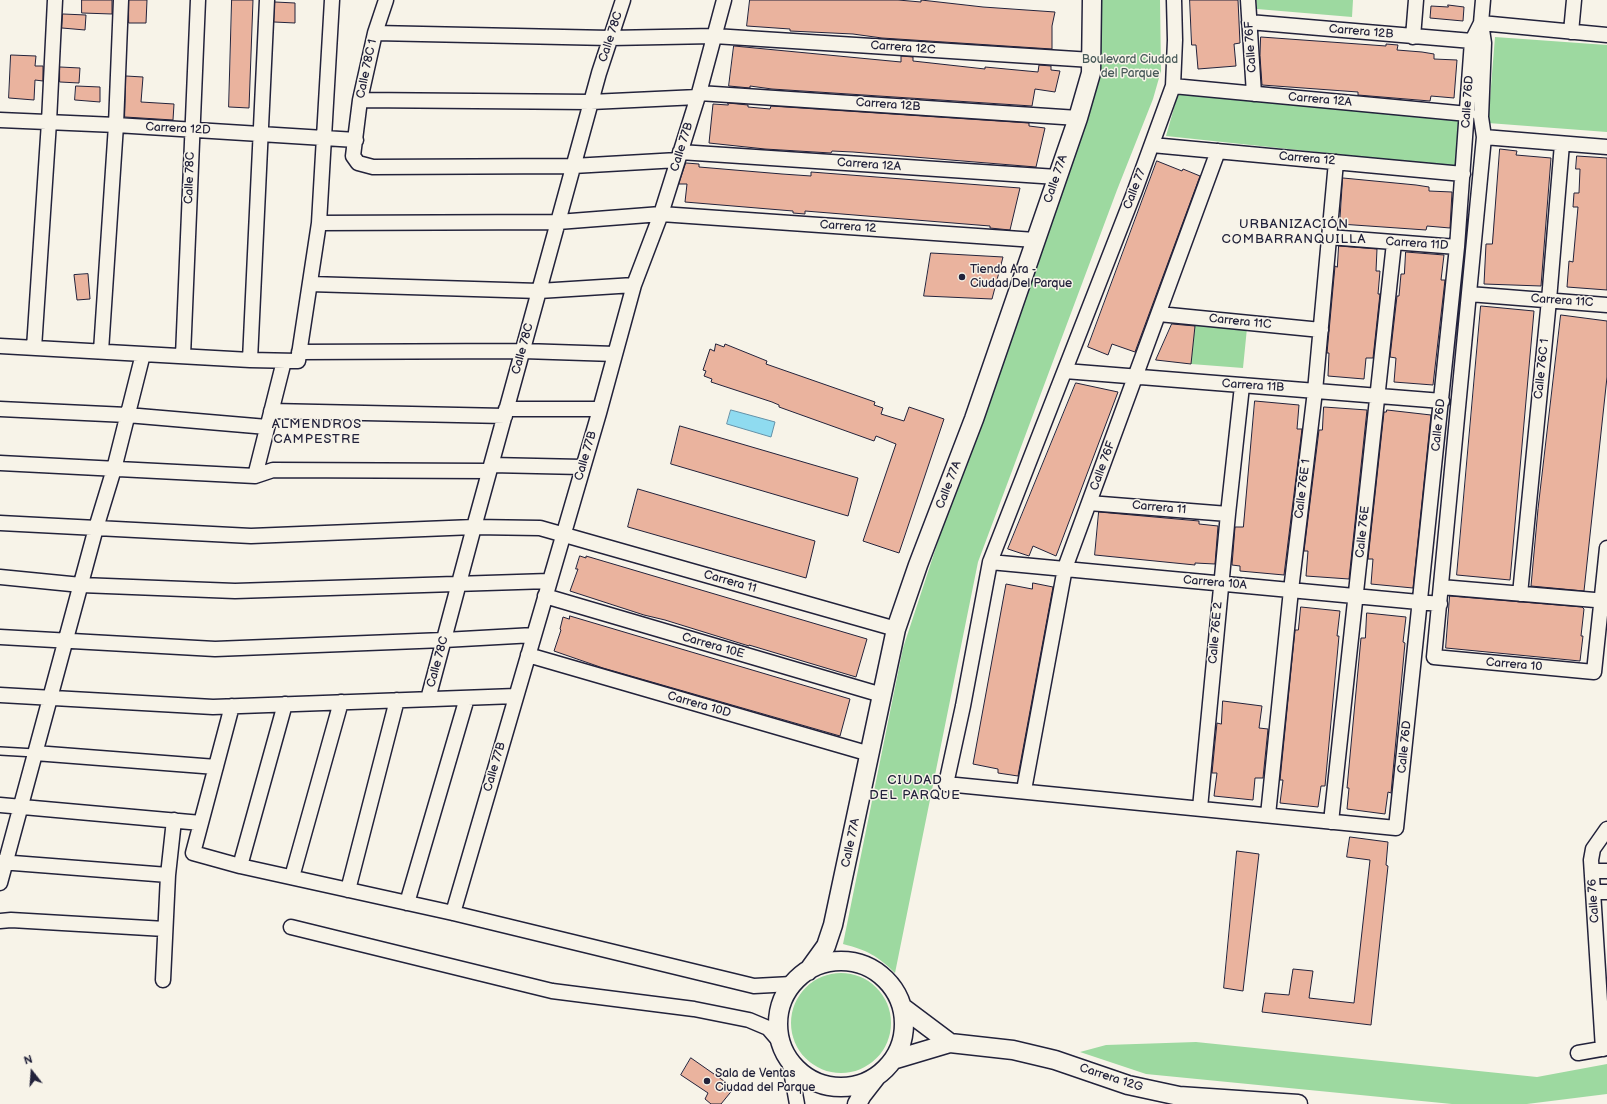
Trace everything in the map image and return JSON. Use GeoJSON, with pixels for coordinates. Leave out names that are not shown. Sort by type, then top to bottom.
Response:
{"type":"FeatureCollection","features":[{"type":"Feature","properties":{"kind":"street"},"geometry":{"type":"LineString","coordinates":[[34,348],[50,122],[55,0]]}},
{"type":"Feature","properties":{"kind":"street"},"geometry":{"type":"LineString","coordinates":[[101,351],[116,125],[121,0]]}},
{"type":"Feature","properties":{"kind":"street","name":"Calle 78C"},"geometry":{"type":"LineString","coordinates":[[183,356],[198,0]]}},
{"type":"Feature","properties":{"kind":"street"},"geometry":{"type":"LineString","coordinates":[[250,360],[262,134],[267,0]]}},
{"type":"Feature","properties":{"kind":"street"},"geometry":{"type":"LineString","coordinates":[[0,346],[250,360],[298,361],[319,223],[332,0]]}},
{"type":"Feature","properties":{"kind":"street","name":"Calle 78C 1"},"geometry":{"type":"LineString","coordinates":[[386,0],[374,34],[360,100],[356,140],[352,156],[358,163],[373,167],[573,166]]}},
{"type":"Feature","properties":{"kind":"street","name":"Calle 78C"},"geometry":{"type":"LineString","coordinates":[[428,699],[573,166],[622,0]]}},
{"type":"Feature","properties":{"kind":"street","name":"Calle 77B"},"geometry":{"type":"LineString","coordinates":[[453,913],[600,409],[634,285],[661,214],[698,95],[724,0]]}},
{"type":"Feature","properties":{"kind":"street","name":"Calle 77A"},"geometry":{"type":"LineString","coordinates":[[808,971],[826,946],[833,926],[896,629],[918,565],[974,419],[1078,118],[1091,73],[1092,0]]}},
{"type":"Feature","properties":{"kind":"street","name":"Calle 77"},"geometry":{"type":"LineString","coordinates":[[1024,790],[946,784],[963,706],[990,562],[1065,371],[1173,86],[1175,40],[1174,0]]}},
{"type":"Feature","properties":{"kind":"street","name":"Calle 76F"},"geometry":{"type":"LineString","coordinates":[[1248,0],[1254,94]]}},
{"type":"Feature","properties":{"kind":"street"},"geometry":{"type":"LineString","coordinates":[[1413,37],[1416,0]]}},
{"type":"Feature","properties":{"kind":"street","name":"Calle 76D"},"geometry":{"type":"LineString","coordinates":[[1434,657],[1442,587],[1484,137],[1481,117],[1484,43],[1481,23],[1483,0]]}},
{"type":"Feature","properties":{"kind":"street"},"geometry":{"type":"LineString","coordinates":[[1571,32],[1574,0]]}},
{"type":"Feature","properties":{"kind":"street","name":"Carrera 12B"},"geometry":{"type":"LineString","coordinates":[[1249,22],[1472,41]]}},
{"type":"Feature","properties":{"kind":"street"},"geometry":{"type":"LineString","coordinates":[[1481,23],[1607,35]]}},
{"type":"Feature","properties":{"kind":"street","name":"Calle 76D"},"geometry":{"type":"LineString","coordinates":[[1331,822],[1396,828],[1457,247],[1468,114],[1472,41],[1481,23]]}},
{"type":"Feature","properties":{"kind":"street","name":"Carrera 12C"},"geometry":{"type":"LineString","coordinates":[[374,34],[610,38],[714,36],[1092,60]]}},
{"type":"Feature","properties":{"kind":"street","name":"Carrera 12A"},"geometry":{"type":"LineString","coordinates":[[1173,86],[1468,114]]}},
{"type":"Feature","properties":{"kind":"street","name":"Carrera 12B"},"geometry":{"type":"LineString","coordinates":[[360,100],[591,102],[698,95],[1078,118]]}},
{"type":"Feature","properties":{"kind":"street","name":"Carrera 12D"},"geometry":{"type":"LineString","coordinates":[[0,120],[116,125],[356,140]]}},
{"type":"Feature","properties":{"kind":"street"},"geometry":{"type":"LineString","coordinates":[[1484,137],[1607,147]]}},
{"type":"Feature","properties":{"kind":"street","name":"Carrera 12"},"geometry":{"type":"LineString","coordinates":[[1152,144],[1463,174]]}},
{"type":"Feature","properties":{"kind":"street","name":"Calle 76C 1"},"geometry":{"type":"LineString","coordinates":[[1520,594],[1549,300],[1562,144]]}},
{"type":"Feature","properties":{"kind":"street","name":"Calle 76F"},"geometry":{"type":"LineString","coordinates":[[1024,790],[1064,568],[1090,503],[1134,377],[1159,314],[1218,151]]}},
{"type":"Feature","properties":{"kind":"street","name":"Carrera 12A"},"geometry":{"type":"LineString","coordinates":[[573,166],[679,156],[1057,177]]}},
{"type":"Feature","properties":{"kind":"street","name":"Calle 76E 1"},"geometry":{"type":"LineString","coordinates":[[1268,815],[1291,590],[1315,391],[1336,162]]}},
{"type":"Feature","properties":{"kind":"street","name":"Carrera 12"},"geometry":{"type":"LineString","coordinates":[[319,223],[558,222],[661,214],[1035,240]]}},
{"type":"Feature","properties":{"kind":"street","name":"Carrera 11D"},"geometry":{"type":"LineString","coordinates":[[1329,237],[1457,247]]}},
{"type":"Feature","properties":{"kind":"street","name":"Calle 76E"},"geometry":{"type":"LineString","coordinates":[[1331,822],[1394,243]]}},
{"type":"Feature","properties":{"kind":"street"},"geometry":{"type":"LineString","coordinates":[[310,284],[539,291],[634,285]]}},
{"type":"Feature","properties":{"kind":"street","name":"Carrera 11C"},"geometry":{"type":"LineString","coordinates":[[1469,294],[1607,305]]}},
{"type":"Feature","properties":{"kind":"street","name":"Carrera 11C"},"geometry":{"type":"LineString","coordinates":[[1159,314],[1321,330]]}},
{"type":"Feature","properties":{"kind":"street"},"geometry":{"type":"LineString","coordinates":[[299,352],[523,351],[615,354]]}},
{"type":"Feature","properties":{"kind":"street"},"geometry":{"type":"LineString","coordinates":[[0,883],[3,862],[21,807],[96,528],[114,469],[143,354]]}},
{"type":"Feature","properties":{"kind":"street"},"geometry":{"type":"LineString","coordinates":[[255,476],[284,360]]}},
{"type":"Feature","properties":{"kind":"street","name":"Carrera 11B"},"geometry":{"type":"LineString","coordinates":[[1065,371],[1442,401]]}},
{"type":"Feature","properties":{"kind":"street","name":"Calle 76E 2"},"geometry":{"type":"LineString","coordinates":[[1200,808],[1221,584],[1242,386]]}},
{"type":"Feature","properties":{"kind":"street"},"geometry":{"type":"LineString","coordinates":[[0,409],[127,415],[267,427]]}},
{"type":"Feature","properties":{"kind":"street"},"geometry":{"type":"LineString","coordinates":[[272,411],[506,413],[600,409]]}},
{"type":"Feature","properties":{"kind":"street"},"geometry":{"type":"LineString","coordinates":[[0,463],[255,476],[273,470],[582,467]]}},
{"type":"Feature","properties":{"kind":"street","name":"Carrera 11"},"geometry":{"type":"LineString","coordinates":[[1090,503],[1228,514]]}},
{"type":"Feature","properties":{"kind":"street","name":"Carrera 11"},"geometry":{"type":"LineString","coordinates":[[0,523],[251,536],[474,527],[540,528],[896,629]]}},
{"type":"Feature","properties":{"kind":"street"},"geometry":{"type":"LineString","coordinates":[[1442,587],[1604,601],[1607,548]]}},
{"type":"Feature","properties":{"kind":"street","name":"Carrera 10A"},"geometry":{"type":"LineString","coordinates":[[990,562],[1440,604]]}},
{"type":"Feature","properties":{"kind":"street"},"geometry":{"type":"LineString","coordinates":[[0,577],[81,585],[235,592],[549,581]]}},
{"type":"Feature","properties":{"kind":"street","name":"Carrera 10E"},"geometry":{"type":"LineString","coordinates":[[545,596],[882,695]]}},
{"type":"Feature","properties":{"kind":"street","name":"Carrera 10"},"geometry":{"type":"LineString","coordinates":[[1434,657],[1594,672],[1604,601]]}},
{"type":"Feature","properties":{"kind":"street"},"geometry":{"type":"LineString","coordinates":[[0,637],[215,649],[534,635]]}},
{"type":"Feature","properties":{"kind":"street","name":"Carrera 10D"},"geometry":{"type":"LineString","coordinates":[[528,655],[870,754]]}},
{"type":"Feature","properties":{"kind":"street"},"geometry":{"type":"LineString","coordinates":[[0,695],[213,707],[516,696]]}},
{"type":"Feature","properties":{"kind":"street"},"geometry":{"type":"LineString","coordinates":[[407,903],[467,698]]}},
{"type":"Feature","properties":{"kind":"street"},"geometry":{"type":"LineString","coordinates":[[348,890],[397,700]]}},
{"type":"Feature","properties":{"kind":"street"},"geometry":{"type":"LineString","coordinates":[[292,877],[341,702]]}},
{"type":"Feature","properties":{"kind":"street"},"geometry":{"type":"LineString","coordinates":[[240,866],[285,704]]}},
{"type":"Feature","properties":{"kind":"street"},"geometry":{"type":"LineString","coordinates":[[232,706],[193,853],[240,866],[453,913],[754,986],[792,984]]}},
{"type":"Feature","properties":{"kind":"street"},"geometry":{"type":"LineString","coordinates":[[35,753],[216,767]]}},
{"type":"Feature","properties":{"kind":"street"},"geometry":{"type":"LineString","coordinates":[[1024,790],[1331,822]]}},
{"type":"Feature","properties":{"kind":"street"},"geometry":{"type":"LineString","coordinates":[[0,805],[201,822]]}},
{"type":"Feature","properties":{"kind":"street"},"geometry":{"type":"LineString","coordinates":[[163,980],[168,875],[174,820]]}},
{"type":"Feature","properties":{"kind":"street","name":"Calle 76"},"geometry":{"type":"LineString","coordinates":[[1605,1048],[1600,892],[1592,871],[1591,860],[1593,849],[1607,829]]}},
{"type":"Feature","properties":{"kind":"street"},"geometry":{"type":"LineString","coordinates":[[3,862],[168,875]]}},
{"type":"Feature","properties":{"kind":"street"},"geometry":{"type":"LineString","coordinates":[[1592,871],[1607,871]]}},
{"type":"Feature","properties":{"kind":"street"},"geometry":{"type":"LineString","coordinates":[[0,921],[11,920],[165,929]]}},
{"type":"Feature","properties":{"kind":"street"},"geometry":{"type":"LineString","coordinates":[[291,927],[552,991],[694,1009],[749,1020],[768,1028],[780,1042],[789,1060],[797,1104]]}},
{"type":"Feature","properties":{"kind":"street"},"geometry":{"type":"LineString","coordinates":[[780,1042],[778,1022],[782,1002],[792,984],[808,971],[826,963],[845,962],[864,966],[881,975],[894,990],[902,1007],[904,1025],[901,1043],[893,1060],[878,1075],[862,1095],[858,1104]]}},
{"type":"Feature","properties":{"kind":"street"},"geometry":{"type":"LineString","coordinates":[[902,1007],[950,1043]]}},
{"type":"Feature","properties":{"kind":"street","name":"Carrera 12G"},"geometry":{"type":"LineString","coordinates":[[893,1060],[950,1043],[1013,1050],[1041,1056],[1128,1085],[1179,1096],[1298,1104]]}},
{"type":"Feature","properties":{"kind":"street"},"geometry":{"type":"LineString","coordinates":[[1578,1053],[1605,1048]]}},
{"type":"Feature","properties":{"kind":"street"},"geometry":{"type":"LineString","coordinates":[[789,1060],[803,1075],[820,1084],[840,1087],[860,1084],[878,1075]]}},
{"type":"Feature","properties":{"kind":"lane"},"geometry":{"type":"LineString","coordinates":[[0,750],[35,753]]}},
{"type":"Feature","properties":{"kind":"green space","name":"Boulevard Ciudad del Parque"},"geometry":{"type":"Polygon","coordinates":[[[1100,0],[1160,0],[1161,71],[1153,99],[1117,190],[978,562],[895,973],[872,954],[843,944],[903,648],[948,511],[1097,77],[1101,50],[1100,0]]]}},
{"type":"Feature","properties":{"kind":"green space"},"geometry":{"type":"Polygon","coordinates":[[[1256,0],[1353,0],[1352,17],[1257,9],[1256,0]]]}},
{"type":"Feature","properties":{"kind":"green space"},"geometry":{"type":"Polygon","coordinates":[[[1495,37],[1607,45],[1607,132],[1488,123],[1495,37]]]}},
{"type":"Feature","properties":{"kind":"green space"},"geometry":{"type":"Polygon","coordinates":[[[1178,94],[1462,121],[1458,167],[1166,136],[1178,94]]]}},
{"type":"Feature","properties":{"kind":"green space"},"geometry":{"type":"Polygon","coordinates":[[[1195,325],[1247,328],[1243,368],[1191,364],[1195,325]]]}},
{"type":"Feature","properties":{"kind":"green space"},"geometry":{"type":"Polygon","coordinates":[[[841,973],[860,977],[876,988],[887,1004],[891,1023],[887,1042],[876,1058],[860,1069],[841,1073],[822,1069],[806,1058],[795,1042],[791,1023],[795,1004],[806,988],[822,977],[841,973]]]}},
{"type":"Feature","properties":{"kind":"green space"},"geometry":{"type":"Polygon","coordinates":[[[1196,1042],[1537,1077],[1607,1064],[1607,1094],[1527,1104],[1452,1104],[1146,1074],[1080,1052],[1106,1045],[1196,1042]]]}},
{"type":"Feature","properties":{"kind":"water"},"geometry":{"type":"Polygon","coordinates":[[[731,410],[775,422],[771,437],[727,424],[731,410]]]}},
{"type":"Feature","properties":{"kind":"building"},"geometry":{"type":"Polygon","coordinates":[[[82,0],[112,0],[112,14],[82,13],[82,0]]]}},
{"type":"Feature","properties":{"kind":"building"},"geometry":{"type":"Polygon","coordinates":[[[129,0],[147,0],[146,23],[129,23],[129,0]]]}},
{"type":"Feature","properties":{"kind":"building"},"geometry":{"type":"Polygon","coordinates":[[[232,0],[253,0],[249,108],[229,107],[232,0]]]}},
{"type":"Feature","properties":{"kind":"building"},"geometry":{"type":"Polygon","coordinates":[[[750,0],[898,0],[921,2],[921,0],[983,7],[1055,12],[1052,26],[1052,49],[882,38],[853,34],[790,31],[790,29],[747,26],[750,0]]]}},
{"type":"Feature","properties":{"kind":"building"},"geometry":{"type":"Polygon","coordinates":[[[1190,0],[1238,0],[1240,43],[1234,44],[1236,66],[1198,69],[1196,45],[1192,45],[1190,0]]]}},
{"type":"Feature","properties":{"kind":"building"},"geometry":{"type":"Polygon","coordinates":[[[275,2],[295,3],[295,23],[274,22],[275,2]]]}},
{"type":"Feature","properties":{"kind":"building"},"geometry":{"type":"Polygon","coordinates":[[[1448,5],[1464,7],[1463,21],[1430,18],[1431,6],[1448,7],[1448,5]]]}},
{"type":"Feature","properties":{"kind":"building"},"geometry":{"type":"Polygon","coordinates":[[[63,14],[86,15],[85,30],[62,28],[63,14]]]}},
{"type":"Feature","properties":{"kind":"building"},"geometry":{"type":"Polygon","coordinates":[[[1261,37],[1386,46],[1386,44],[1398,45],[1397,50],[1434,54],[1434,59],[1457,60],[1454,98],[1431,96],[1430,101],[1358,95],[1358,92],[1262,85],[1260,56],[1261,37]]]}},
{"type":"Feature","properties":{"kind":"building"},"geometry":{"type":"Polygon","coordinates":[[[734,46],[901,62],[901,56],[913,57],[913,61],[985,69],[985,67],[1038,72],[1039,65],[1051,66],[1051,70],[1060,71],[1055,92],[1035,89],[1032,106],[772,89],[750,86],[750,88],[729,86],[734,46]]]}},
{"type":"Feature","properties":{"kind":"building"},"geometry":{"type":"Polygon","coordinates":[[[11,55],[36,56],[35,66],[43,66],[43,81],[35,80],[34,100],[9,98],[11,55]]]}},
{"type":"Feature","properties":{"kind":"building"},"geometry":{"type":"Polygon","coordinates":[[[60,67],[80,68],[79,83],[60,82],[60,67]]]}},
{"type":"Feature","properties":{"kind":"building"},"geometry":{"type":"Polygon","coordinates":[[[126,76],[143,77],[141,102],[174,104],[173,120],[125,117],[126,76]]]}},
{"type":"Feature","properties":{"kind":"building"},"geometry":{"type":"Polygon","coordinates":[[[76,86],[100,87],[100,102],[75,100],[76,86]]]}},
{"type":"Feature","properties":{"kind":"building"},"geometry":{"type":"Polygon","coordinates":[[[728,103],[770,109],[771,106],[1029,123],[1029,126],[1045,128],[1036,167],[853,152],[832,151],[831,153],[765,149],[709,143],[713,104],[728,105],[728,103]]]}},
{"type":"Feature","properties":{"kind":"building"},"geometry":{"type":"Polygon","coordinates":[[[1500,149],[1517,151],[1516,155],[1551,158],[1541,286],[1484,284],[1486,244],[1492,244],[1500,149]]]}},
{"type":"Feature","properties":{"kind":"building"},"geometry":{"type":"Polygon","coordinates":[[[1577,156],[1607,158],[1607,290],[1567,287],[1569,261],[1573,262],[1578,207],[1573,207],[1574,193],[1579,193],[1580,169],[1576,169],[1577,156]]]}},
{"type":"Feature","properties":{"kind":"building"},"geometry":{"type":"Polygon","coordinates":[[[1157,161],[1182,171],[1183,169],[1200,176],[1135,352],[1112,344],[1108,355],[1088,347],[1157,161]]]}},
{"type":"Feature","properties":{"kind":"building"},"geometry":{"type":"Polygon","coordinates":[[[686,163],[699,164],[699,167],[782,174],[811,176],[811,172],[1020,188],[1010,230],[990,228],[990,226],[805,211],[805,214],[793,213],[793,211],[685,202],[687,184],[679,184],[686,163]]]}},
{"type":"Feature","properties":{"kind":"building"},"geometry":{"type":"Polygon","coordinates":[[[1343,178],[1416,185],[1429,187],[1429,191],[1452,192],[1450,228],[1427,226],[1426,230],[1340,224],[1343,178]]]}},
{"type":"Feature","properties":{"kind":"building"},"geometry":{"type":"Polygon","coordinates":[[[1339,246],[1377,249],[1376,271],[1380,271],[1378,294],[1380,294],[1373,358],[1366,358],[1364,379],[1328,376],[1329,353],[1327,353],[1335,266],[1337,267],[1339,246]]]}},
{"type":"Feature","properties":{"kind":"building"},"geometry":{"type":"Polygon","coordinates":[[[1406,252],[1444,255],[1441,280],[1445,280],[1433,385],[1394,382],[1396,358],[1390,357],[1397,296],[1399,296],[1401,274],[1404,274],[1406,252]]]}},
{"type":"Feature","properties":{"kind":"building","name":"Tienda Ara - Ciudad Del Parque"},"geometry":{"type":"Polygon","coordinates":[[[931,253],[1003,257],[992,299],[924,296],[931,253]]]}},
{"type":"Feature","properties":{"kind":"building"},"geometry":{"type":"Polygon","coordinates":[[[88,274],[90,299],[77,300],[74,275],[88,274]]]}},
{"type":"Feature","properties":{"kind":"building"},"geometry":{"type":"Polygon","coordinates":[[[1481,306],[1534,311],[1510,580],[1457,575],[1481,306]]]}},
{"type":"Feature","properties":{"kind":"building"},"geometry":{"type":"Polygon","coordinates":[[[1561,315],[1607,321],[1607,377],[1584,591],[1531,586],[1538,509],[1561,315]]]}},
{"type":"Feature","properties":{"kind":"building"},"geometry":{"type":"Polygon","coordinates":[[[1172,324],[1195,326],[1191,364],[1156,360],[1172,324]]]}},
{"type":"Feature","properties":{"kind":"building"},"geometry":{"type":"Polygon","coordinates":[[[716,344],[724,347],[725,344],[767,361],[766,364],[875,402],[874,405],[883,408],[881,414],[904,421],[909,407],[944,419],[899,553],[863,541],[896,444],[876,436],[874,441],[779,407],[779,405],[772,402],[711,382],[712,379],[704,376],[706,371],[703,370],[710,349],[714,351],[716,344]]]}},
{"type":"Feature","properties":{"kind":"building"},"geometry":{"type":"Polygon","coordinates":[[[1076,383],[1118,392],[1056,556],[1033,546],[1029,556],[1008,549],[1076,383]]]}},
{"type":"Feature","properties":{"kind":"building"},"geometry":{"type":"Polygon","coordinates":[[[1255,401],[1299,405],[1297,429],[1302,429],[1284,575],[1240,571],[1240,566],[1232,565],[1235,527],[1243,527],[1255,401]]]}},
{"type":"Feature","properties":{"kind":"building"},"geometry":{"type":"Polygon","coordinates":[[[1324,407],[1367,410],[1349,579],[1306,576],[1308,551],[1304,551],[1319,430],[1322,430],[1324,407]]]}},
{"type":"Feature","properties":{"kind":"building"},"geometry":{"type":"Polygon","coordinates":[[[1387,410],[1431,415],[1413,588],[1371,584],[1373,559],[1368,559],[1384,412],[1387,410]]]}},
{"type":"Feature","properties":{"kind":"building"},"geometry":{"type":"Polygon","coordinates":[[[680,426],[858,478],[848,516],[671,464],[680,426]]]}},
{"type":"Feature","properties":{"kind":"building"},"geometry":{"type":"Polygon","coordinates":[[[638,489],[815,541],[806,578],[628,527],[638,489]]]}},
{"type":"Feature","properties":{"kind":"building"},"geometry":{"type":"Polygon","coordinates":[[[1099,512],[1199,521],[1199,524],[1218,526],[1215,564],[1195,563],[1195,565],[1095,555],[1099,512]]]}},
{"type":"Feature","properties":{"kind":"building"},"geometry":{"type":"Polygon","coordinates":[[[580,556],[586,558],[586,556],[867,639],[856,677],[644,615],[570,591],[578,569],[576,569],[580,556]]]}},
{"type":"Feature","properties":{"kind":"building"},"geometry":{"type":"Polygon","coordinates":[[[1033,583],[1053,587],[1018,776],[998,773],[998,769],[973,764],[1006,584],[1032,589],[1033,583]]]}},
{"type":"Feature","properties":{"kind":"building"},"geometry":{"type":"Polygon","coordinates":[[[1450,596],[1582,607],[1584,609],[1581,636],[1583,636],[1580,661],[1446,648],[1450,596]]]}},
{"type":"Feature","properties":{"kind":"building"},"geometry":{"type":"Polygon","coordinates":[[[1301,607],[1340,611],[1325,786],[1321,786],[1318,807],[1280,803],[1283,780],[1280,780],[1295,630],[1298,630],[1301,607]]]}},
{"type":"Feature","properties":{"kind":"building"},"geometry":{"type":"Polygon","coordinates":[[[1367,613],[1406,617],[1403,642],[1405,643],[1391,793],[1388,792],[1385,814],[1347,809],[1349,788],[1347,788],[1361,638],[1365,638],[1367,613]]]}},
{"type":"Feature","properties":{"kind":"building"},"geometry":{"type":"Polygon","coordinates":[[[570,616],[850,699],[840,736],[603,668],[554,651],[561,630],[563,617],[569,619],[570,616]]]}},
{"type":"Feature","properties":{"kind":"building"},"geometry":{"type":"Polygon","coordinates":[[[1223,701],[1262,706],[1259,728],[1268,729],[1263,778],[1255,778],[1253,800],[1214,796],[1217,773],[1212,773],[1217,723],[1221,724],[1223,701]]]}},
{"type":"Feature","properties":{"kind":"building"},"geometry":{"type":"Polygon","coordinates":[[[1350,837],[1388,842],[1386,865],[1388,866],[1371,1025],[1262,1012],[1265,993],[1289,995],[1293,969],[1313,971],[1309,998],[1354,1003],[1370,860],[1347,857],[1350,837]]]}},
{"type":"Feature","properties":{"kind":"building"},"geometry":{"type":"Polygon","coordinates":[[[1237,851],[1259,854],[1243,991],[1224,988],[1237,851]]]}},
{"type":"Feature","properties":{"kind":"building","name":"Sala de Ventas Ciudad del Parque"},"geometry":{"type":"Polygon","coordinates":[[[691,1058],[734,1088],[721,1104],[711,1104],[705,1099],[708,1093],[681,1075],[691,1058]]]}},
{"type":"Feature","properties":{"kind":"place","name":"Tienda Ara - Ciudad Del Parque"},"geometry":{"type":"Point","coordinates":[962,277]}},
{"type":"Feature","properties":{"kind":"place","name":"Sala de Ventas Ciudad del Parque"},"geometry":{"type":"Point","coordinates":[707,1081]}},
{"type":"Feature","properties":{"kind":"district","name":"URBANIZACIÓN COMBARRANQUILLA"},"geometry":{"type":"Point","coordinates":[1294,232]}},
{"type":"Feature","properties":{"kind":"district","name":"ALMENDROS CAMPESTRE"},"geometry":{"type":"Point","coordinates":[317,432]}},
{"type":"Feature","properties":{"kind":"district","name":"CIUDAD DEL PARQUE"},"geometry":{"type":"Point","coordinates":[915,788]}}]}
